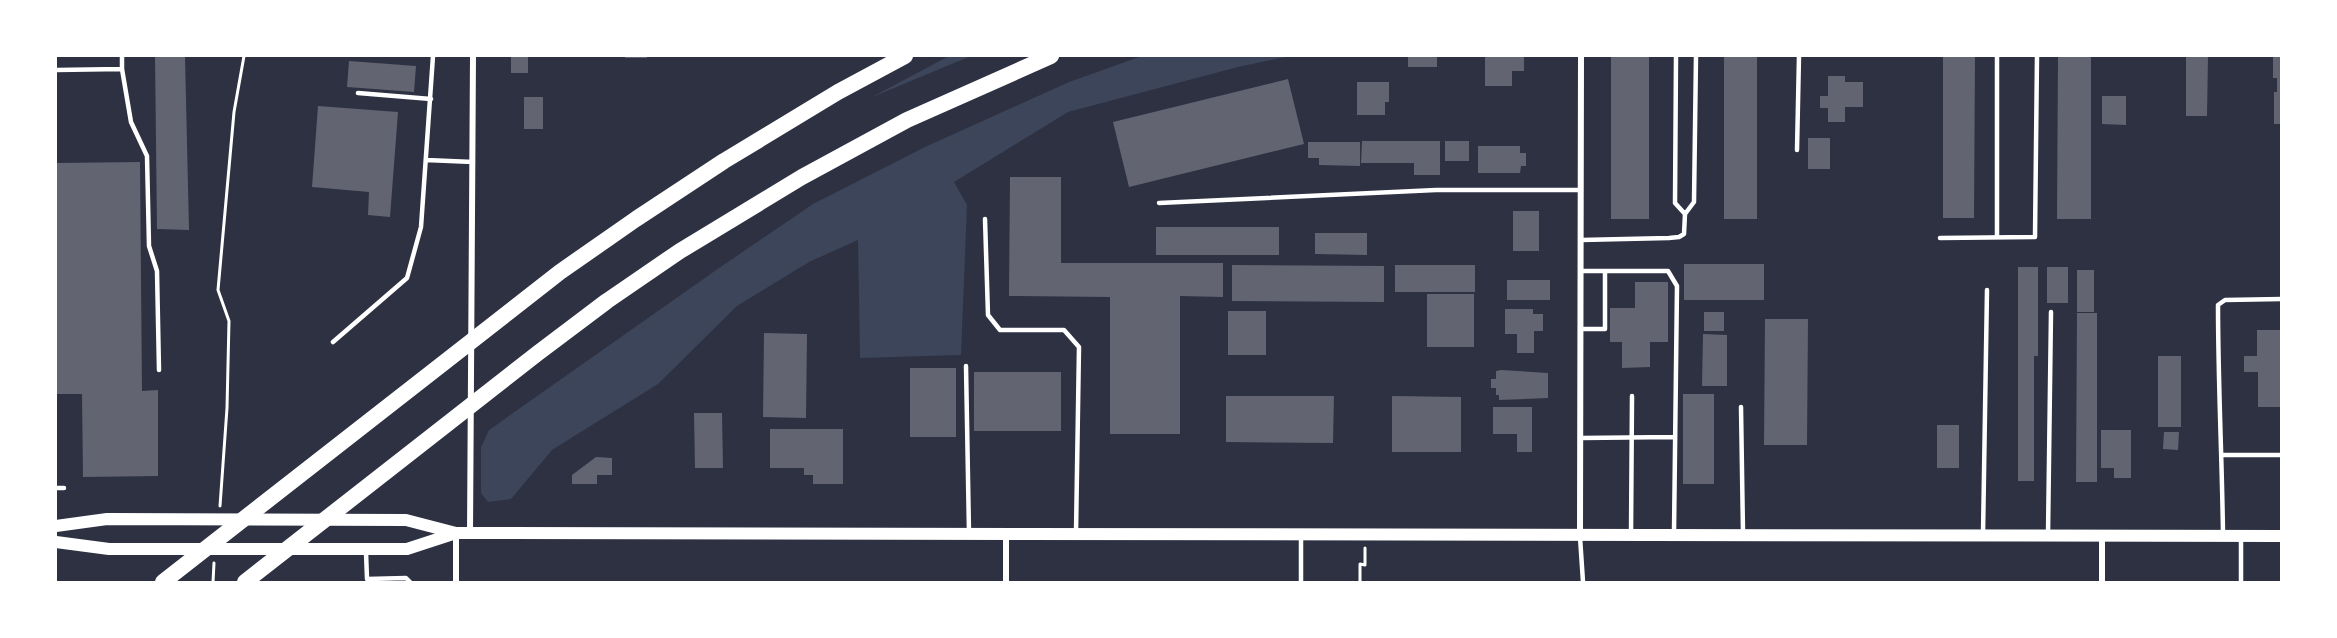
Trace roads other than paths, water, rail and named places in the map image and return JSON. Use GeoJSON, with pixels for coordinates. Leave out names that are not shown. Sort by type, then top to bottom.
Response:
{"type":"FeatureCollection","features":[{"type":"Feature","properties":{"kind":"highway"},"geometry":{"type":"LineString","coordinates":[[163,582],[560,273],[636,219],[724,161],[905,56]]}},
{"type":"Feature","properties":{"kind":"highway"},"geometry":{"type":"LineString","coordinates":[[245,582],[538,353],[607,301],[681,251],[802,177],[907,120],[1051,56]]}},
{"type":"Feature","properties":{"kind":"main road"},"geometry":{"type":"LineString","coordinates":[[56,526],[107,519],[219,519],[406,520],[456,533],[2282,536]]}},
{"type":"Feature","properties":{"kind":"main road"},"geometry":{"type":"LineString","coordinates":[[56,542],[109,549],[407,549],[456,533]]}},
{"type":"Feature","properties":{"kind":"street"},"geometry":{"type":"LineString","coordinates":[[470,533],[473,56]]}},
{"type":"Feature","properties":{"kind":"street"},"geometry":{"type":"LineString","coordinates":[[1580,536],[1581,56]]}},
{"type":"Feature","properties":{"kind":"street"},"geometry":{"type":"LineString","coordinates":[[456,533],[456,582]]}},
{"type":"Feature","properties":{"kind":"street"},"geometry":{"type":"LineString","coordinates":[[1006,533],[1006,582]]}},
{"type":"Feature","properties":{"kind":"street"},"geometry":{"type":"LineString","coordinates":[[2102,535],[2102,582]]}},
{"type":"Feature","properties":{"kind":"lane"},"geometry":{"type":"LineString","coordinates":[[122,56],[131,122],[147,156],[149,246],[157,271],[159,370]]}},
{"type":"Feature","properties":{"kind":"lane"},"geometry":{"type":"LineString","coordinates":[[333,342],[407,278],[421,227],[433,56]]}},
{"type":"Feature","properties":{"kind":"lane"},"geometry":{"type":"LineString","coordinates":[[1581,240],[1679,237],[1684,234],[1685,214],[1675,203],[1676,56]]}},
{"type":"Feature","properties":{"kind":"lane"},"geometry":{"type":"LineString","coordinates":[[1685,214],[1694,202],[1696,56]]}},
{"type":"Feature","properties":{"kind":"lane"},"geometry":{"type":"LineString","coordinates":[[1797,150],[1799,56]]}},
{"type":"Feature","properties":{"kind":"lane"},"geometry":{"type":"LineString","coordinates":[[1996,237],[1997,56]]}},
{"type":"Feature","properties":{"kind":"lane"},"geometry":{"type":"LineString","coordinates":[[1940,238],[2035,237],[2037,56]]}},
{"type":"Feature","properties":{"kind":"lane"},"geometry":{"type":"LineString","coordinates":[[56,70],[122,69]]}},
{"type":"Feature","properties":{"kind":"lane"},"geometry":{"type":"LineString","coordinates":[[358,93],[431,99]]}},
{"type":"Feature","properties":{"kind":"lane"},"geometry":{"type":"LineString","coordinates":[[426,160],[472,162]]}},
{"type":"Feature","properties":{"kind":"lane"},"geometry":{"type":"LineString","coordinates":[[1159,203],[1436,190],[1581,190]]}},
{"type":"Feature","properties":{"kind":"lane"},"geometry":{"type":"LineString","coordinates":[[985,219],[988,315],[1000,330],[1064,330],[1079,347],[1077,533]]}},
{"type":"Feature","properties":{"kind":"lane"},"geometry":{"type":"LineString","coordinates":[[1581,271],[1668,271],[1677,286],[1674,535]]}},
{"type":"Feature","properties":{"kind":"lane"},"geometry":{"type":"LineString","coordinates":[[1581,329],[1605,329],[1605,271]]}},
{"type":"Feature","properties":{"kind":"lane"},"geometry":{"type":"LineString","coordinates":[[1983,535],[1987,290]]}},
{"type":"Feature","properties":{"kind":"lane"},"geometry":{"type":"LineString","coordinates":[[2223,535],[2222,455],[2218,410],[2218,305],[2225,300],[2282,299]]}},
{"type":"Feature","properties":{"kind":"lane"},"geometry":{"type":"LineString","coordinates":[[2048,535],[2051,312]]}},
{"type":"Feature","properties":{"kind":"lane"},"geometry":{"type":"LineString","coordinates":[[966,366],[969,533]]}},
{"type":"Feature","properties":{"kind":"lane"},"geometry":{"type":"LineString","coordinates":[[1631,536],[1632,396]]}},
{"type":"Feature","properties":{"kind":"lane"},"geometry":{"type":"LineString","coordinates":[[1741,407],[1743,535]]}},
{"type":"Feature","properties":{"kind":"lane"},"geometry":{"type":"LineString","coordinates":[[1581,438],[1674,437]]}},
{"type":"Feature","properties":{"kind":"lane"},"geometry":{"type":"LineString","coordinates":[[2222,455],[2282,455]]}},
{"type":"Feature","properties":{"kind":"lane"},"geometry":{"type":"LineString","coordinates":[[56,488],[64,488]]}},
{"type":"Feature","properties":{"kind":"lane"},"geometry":{"type":"LineString","coordinates":[[1301,535],[1301,582]]}},
{"type":"Feature","properties":{"kind":"lane"},"geometry":{"type":"LineString","coordinates":[[1580,536],[1583,582]]}},
{"type":"Feature","properties":{"kind":"lane"},"geometry":{"type":"LineString","coordinates":[[2241,536],[2241,582]]}},
{"type":"Feature","properties":{"kind":"lane"},"geometry":{"type":"LineString","coordinates":[[366,549],[367,579],[406,578],[410,582]]}}]}
